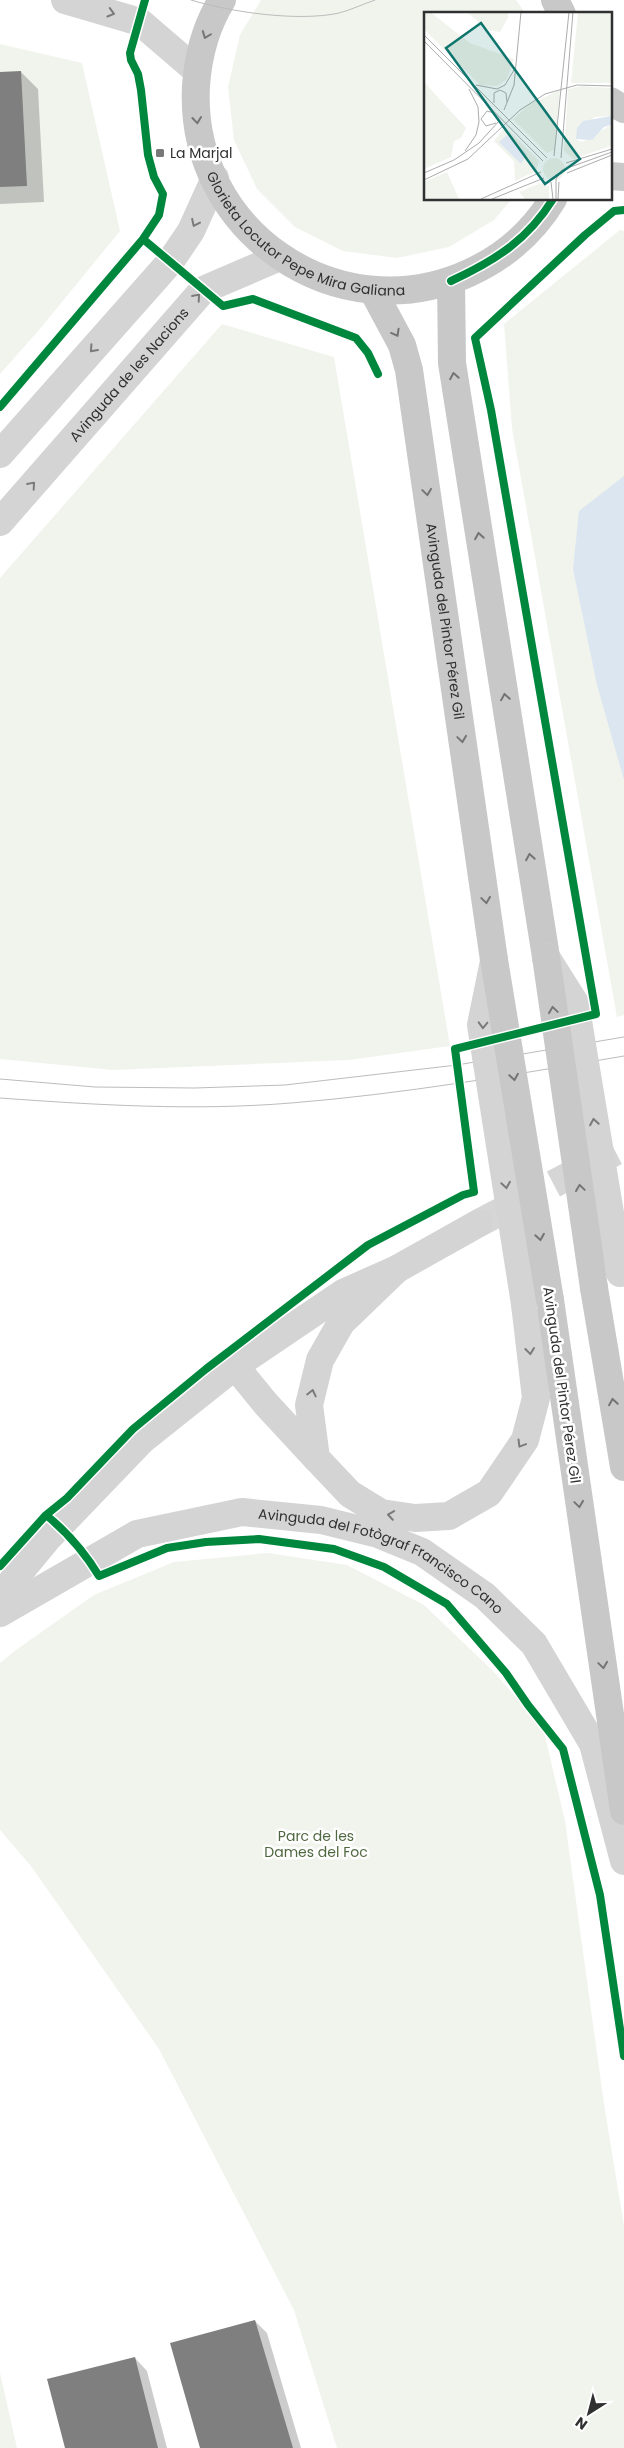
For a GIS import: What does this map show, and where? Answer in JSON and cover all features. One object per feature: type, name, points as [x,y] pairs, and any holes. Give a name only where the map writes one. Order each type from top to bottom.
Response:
[{"type":"main road","name":"Glorieta Locutor Pepe Mira Galiana","points":[[222,0],[204,39],[197,71],[195,99],[197,126],[203,153],[226,202],[259,241],[280,257],[324,279],[372,290],[399,291],[451,281],[486,265],[517,243],[543,214],[552,200]]},
{"type":"main road","points":[[555,0],[561,12]]},
{"type":"main road","points":[[612,101],[624,109]]},
{"type":"main road","points":[[451,281],[452,363],[546,957],[594,1288],[624,1467]]},
{"type":"main road","name":"Avinguda del Pintor Pérez Gil","points":[[372,290],[402,345],[409,370],[494,960],[537,1302],[624,1811]]},
{"type":"street","points":[[64,0],[140,22],[197,71]]},
{"type":"street","points":[[0,454],[170,262],[191,231],[215,178]]},
{"type":"street","name":"Avinguda de les Nacions","points":[[0,522],[203,290],[280,257]]},
{"type":"street","points":[[546,957],[575,1003],[622,1278]]},
{"type":"street","points":[[0,1596],[47,1539],[142,1440],[235,1366],[343,1293],[397,1269],[479,1223]]},
{"type":"street","points":[[316,1458],[309,1405],[320,1360],[341,1323],[397,1269]]},
{"type":"street","name":"Avinguda del Pintor Pérez Gil","points":[[316,1458],[350,1494],[381,1513],[415,1518],[449,1516],[489,1493],[525,1440],[536,1398],[537,1302]]},
{"type":"street","points":[[235,1366],[266,1404],[316,1458]]},
{"type":"street","name":"Avinguda del Fotògraf Francisco Cano","points":[[0,1613],[137,1534],[242,1512],[321,1520],[378,1534],[422,1552],[485,1596],[534,1644],[593,1744],[624,1861]]},
{"type":"green space","points":[[261,0],[516,0],[525,12],[424,12],[424,200],[511,200],[494,220],[449,247],[397,258],[343,251],[295,227],[257,189],[234,140],[228,87],[240,35]]},
{"type":"green space","points":[[0,44],[82,63],[120,231],[39,330],[0,374]]},
{"type":"green space","points":[[620,230],[624,231],[624,1015],[617,1017],[512,428],[504,324]]},
{"type":"green space","points":[[222,324],[334,357],[450,1046],[349,1060],[113,1070],[0,1059],[0,578]]},
{"type":"green space","name":"Parc de les Dames del Foc","points":[[268,1553],[347,1565],[424,1605],[493,1671],[543,1728],[565,1821],[604,2104],[624,2226],[624,2448],[337,2448],[294,2310],[159,2049],[31,1866],[0,1830],[0,1663],[94,1595],[174,1562]]},
{"type":"green space","points":[[0,2373],[17,2448],[0,2448]]},
{"type":"shaded area","points":[[624,476],[624,780],[597,685],[573,569],[579,511]]},
{"type":"building","points":[[21,71],[27,186],[0,187],[0,72]]},
{"type":"building","points":[[255,2320],[293,2448],[200,2448],[170,2343]]},
{"type":"building","points":[[135,2357],[158,2448],[65,2448],[47,2379]]},
{"type":"tunnel","points":[[479,1223],[624,1147]]},
{"type":"tram line","points":[[191,0],[244,12],[284,16],[322,16],[339,13],[375,0]]},
{"type":"tram line","points":[[0,1079],[95,1087],[195,1088],[285,1085],[457,1065],[624,1037]]},
{"type":"tram line","points":[[0,1098],[109,1105],[182,1107],[291,1103],[416,1089],[624,1056]]},
{"type":"cycle path","points":[[0,407],[143,239],[159,215],[163,194],[154,177],[148,155],[141,90],[138,74],[131,60],[130,53],[145,0]]},
{"type":"cycle path","points":[[451,281],[481,266],[521,238],[543,214],[552,200]]},
{"type":"cycle path","points":[[0,1566],[46,1515],[67,1498],[133,1429],[206,1369],[368,1245],[463,1195],[474,1192],[455,1049],[596,1014],[491,410],[475,338],[585,235],[614,211],[624,210]]},
{"type":"cycle path","points":[[143,239],[223,306],[253,299],[356,338],[368,353],[378,374]]},
{"type":"cycle path","points":[[46,1515],[75,1543],[99,1576],[167,1548],[206,1542],[259,1539],[334,1549],[384,1567],[447,1604],[506,1673],[528,1705],[563,1749],[600,1895],[624,2056]]},
{"type":"place","name":"La Marjal","points":[[160,153]]}]
